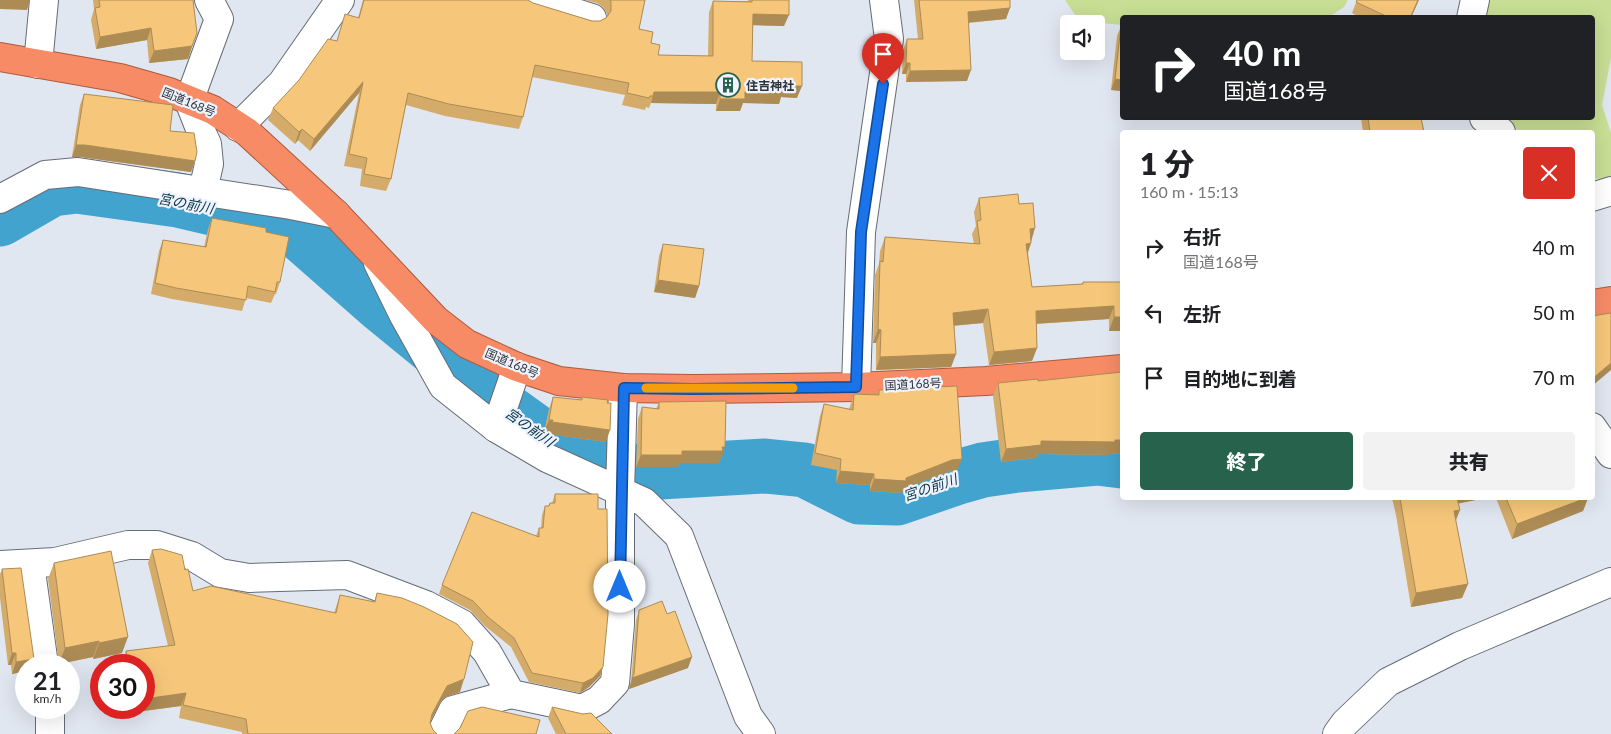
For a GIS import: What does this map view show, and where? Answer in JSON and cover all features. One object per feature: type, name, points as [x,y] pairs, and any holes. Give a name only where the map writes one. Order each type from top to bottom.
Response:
[{"type":"highway","name":"国道168号","points":[[0,58],[120,78],[170,92],[213,110],[238,126],[260,144],[336,214],[436,320],[467,344],[517,367],[559,381],[624,388],[856,387],[986,381],[1120,370]]},
{"type":"highway","points":[[1595,304],[1611,301]]},
{"type":"street","points":[[38,64],[44,0]]},
{"type":"street","points":[[203,191],[209,164],[208,144],[200,129],[190,100],[219,18],[209,0]]},
{"type":"street","points":[[238,126],[282,84],[340,0]]},
{"type":"street","points":[[534,0],[592,18]]},
{"type":"street","points":[[856,387],[861,232],[889,39],[884,0]]},
{"type":"street","points":[[1472,15],[1475,0]]},
{"type":"street","points":[[1486,120],[1498,130]]},
{"type":"street","points":[[0,200],[45,175],[78,172],[336,214]]},
{"type":"street","points":[[1595,196],[1611,191]]},
{"type":"street","points":[[372,251],[404,316],[443,386],[496,428],[548,458],[644,502],[679,536],[748,716],[761,734]]},
{"type":"street","points":[[496,428],[517,367]]},
{"type":"street","points":[[441,734],[453,710],[511,694],[582,709],[599,700],[615,683],[620,624],[620,492],[624,388]]},
{"type":"street","points":[[1595,431],[1611,454]]},
{"type":"street","points":[[0,565],[55,562],[128,545],[157,546],[192,556],[220,573],[248,578],[347,575],[426,605],[462,624],[487,652],[511,694]]},
{"type":"street","points":[[30,564],[42,654]]},
{"type":"street","points":[[1337,734],[1388,682],[1460,646],[1611,582]]},
{"type":"street","points":[[50,719],[50,734]]},
{"type":"green space","points":[[1065,0],[1348,0],[1344,7],[1332,15],[1120,15],[1120,25],[1105,23],[1105,15],[1075,15]]},
{"type":"green space","points":[[1489,0],[1611,0],[1611,58],[1602,105],[1611,133],[1611,178],[1595,179],[1595,130],[1518,130],[1507,120],[1595,120],[1595,15],[1485,15]]},
{"type":"building","points":[[99,0],[193,0],[197,33],[192,46],[154,51],[151,28],[100,37],[95,8],[100,7]]},
{"type":"building","points":[[364,0],[528,0],[592,21],[600,21],[606,18],[611,11],[610,0],[645,0],[639,29],[653,32],[651,43],[660,45],[658,55],[713,56],[713,1],[752,2],[752,0],[789,0],[789,15],[753,14],[752,61],[802,62],[802,86],[783,86],[783,92],[745,92],[745,99],[720,99],[720,92],[654,92],[653,96],[649,98],[627,93],[629,83],[535,65],[523,117],[449,104],[408,93],[391,179],[364,174],[367,158],[349,154],[363,82],[314,139],[302,129],[299,132],[273,108],[299,80],[328,39],[337,41],[345,14],[359,18]]},
{"type":"building","points":[[919,0],[1010,0],[1010,8],[968,12],[971,70],[910,71],[910,63],[906,63],[907,39],[923,39]]},
{"type":"building","points":[[1357,0],[1418,0],[1411,15],[1384,15],[1356,2]]},
{"type":"building","points":[[1120,35],[1120,80],[1115,79]]},
{"type":"building","points":[[84,94],[173,105],[170,131],[194,133],[197,152],[195,161],[76,145]]},
{"type":"building","points":[[1368,120],[1421,120],[1424,130],[1370,130]]},
{"type":"building","points":[[1018,194],[1019,204],[1033,203],[1035,228],[1030,229],[1031,243],[1026,244],[1032,287],[1083,284],[1083,282],[1120,282],[1120,317],[1114,317],[1114,306],[1036,311],[1037,348],[994,352],[988,309],[953,313],[956,354],[880,357],[881,330],[878,329],[880,261],[883,262],[885,237],[980,244],[977,221],[981,220],[979,198]]},
{"type":"building","points":[[212,218],[266,228],[266,232],[289,237],[280,282],[277,282],[275,292],[248,286],[246,300],[155,283],[163,240],[206,247]]},
{"type":"building","points":[[663,244],[704,249],[699,286],[658,280]]},
{"type":"building","points":[[1611,313],[1611,363],[1595,376],[1595,316]]},
{"type":"building","points":[[1120,372],[1120,440],[1115,440],[1115,442],[1041,441],[1041,445],[1006,449],[998,383],[1038,379],[1038,381]]},
{"type":"building","points":[[957,386],[962,459],[952,460],[906,478],[906,481],[874,479],[874,474],[840,471],[841,459],[815,453],[824,404],[853,410],[854,394],[879,395],[879,390]]},
{"type":"building","points":[[553,397],[582,400],[582,397],[608,400],[607,403],[611,403],[610,430],[552,422],[553,420],[549,420]]},
{"type":"building","points":[[726,401],[725,447],[722,447],[723,451],[682,451],[682,455],[641,455],[642,407],[659,409],[659,402]]},
{"type":"building","points":[[555,494],[598,494],[598,509],[607,509],[608,614],[603,667],[593,678],[583,683],[532,673],[514,638],[488,617],[473,601],[442,585],[472,512],[539,537],[539,528],[543,528],[545,506],[555,503]]},
{"type":"building","points":[[1400,500],[1458,500],[1460,510],[1454,511],[1468,584],[1416,593]]},
{"type":"building","points":[[1507,500],[1581,500],[1517,524]]},
{"type":"building","points":[[161,549],[182,555],[185,570],[188,569],[193,591],[211,586],[336,613],[340,595],[375,602],[377,593],[402,598],[457,624],[473,642],[464,679],[447,686],[432,714],[430,723],[437,734],[248,734],[246,719],[183,705],[186,693],[155,697],[155,654],[126,654],[126,651],[175,645],[152,550]]},
{"type":"building","points":[[111,551],[128,637],[65,648],[54,563]]},
{"type":"building","points":[[21,568],[33,654],[12,653],[2,569]]},
{"type":"building","points":[[662,601],[667,614],[675,611],[692,657],[632,678],[634,674],[639,610]]},
{"type":"building","points":[[482,707],[540,720],[536,734],[454,734],[460,728],[468,711]]},
{"type":"building","points":[[552,707],[583,714],[591,713],[612,734],[566,734]]},
{"type":"waterway","name":"宮の前川","points":[[0,219],[52,189],[77,186],[178,200],[293,227],[383,306],[460,369],[484,395],[558,448],[611,467],[643,473],[765,466],[805,470],[859,497],[897,498],[983,470],[1097,458],[1120,461]]},
{"type":"slow traffic","points":[[646,388],[793,388]]},
{"type":"place","name":"住吉神社","points":[[728,85]]},
{"type":"route","points":[[620,587],[620,492],[624,388],[856,387],[861,232],[883,84]]}]
